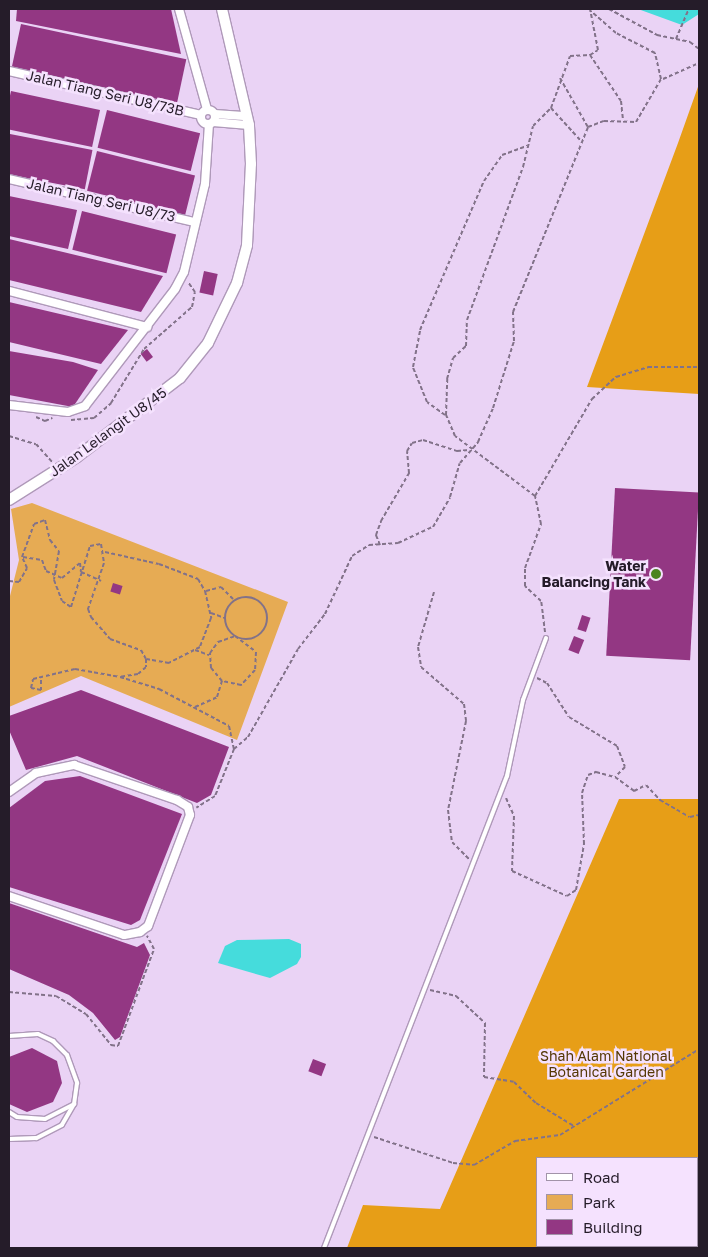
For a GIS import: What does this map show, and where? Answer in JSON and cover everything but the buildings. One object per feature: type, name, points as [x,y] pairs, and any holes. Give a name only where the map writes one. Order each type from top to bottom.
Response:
[{"type":"street","points":[[179,9],[207,109],[212,120],[248,120]]},
{"type":"street","name":"Jalan Lelangit U8/45","points":[[9,500],[57,470],[160,396],[208,342],[237,283],[247,245],[252,185],[248,120],[222,9]]},
{"type":"street","name":"Jalan Tiang Seri U8/73B","points":[[9,71],[200,115],[212,120]]},
{"type":"street","name":"Jalan Tiang Seri U8/73B","points":[[200,115],[207,109]]},
{"type":"street","name":"Jalan Tiang Seri U8/73","points":[[9,405],[61,412],[80,409],[94,398],[147,327],[182,277],[206,179],[212,120]]},
{"type":"street","name":"Jalan Tiang Seri U8/73","points":[[9,179],[194,222]]},
{"type":"street","points":[[9,291],[147,327]]},
{"type":"street","points":[[9,792],[36,773],[74,765],[188,807],[190,819],[148,926],[140,932],[124,935],[9,896]]},
{"type":"lane","points":[[324,1248],[499,795],[533,675],[546,638]]},
{"type":"lane","points":[[9,1036],[38,1034],[61,1047],[75,1074],[74,1104],[62,1124],[45,1136],[9,1139]]},
{"type":"lane","points":[[9,1112],[24,1118],[45,1119],[74,1104]]},
{"type":"path","points":[[609,9],[657,35],[699,49]]},
{"type":"path","points":[[676,40],[689,9]]},
{"type":"path","points":[[590,55],[599,42],[591,27],[591,10]]},
{"type":"path","points":[[591,10],[616,33],[655,53],[662,79]]},
{"type":"path","points":[[446,415],[453,358],[466,346],[467,320],[533,126],[551,108],[560,78],[570,56],[590,55]]},
{"type":"path","points":[[590,55],[621,101],[623,120]]},
{"type":"path","points":[[588,127],[623,120],[636,122],[662,79],[699,63]]},
{"type":"path","points":[[560,78],[588,127]]},
{"type":"path","points":[[551,108],[581,141]]},
{"type":"path","points":[[188,807],[208,804],[215,796],[234,749],[248,737],[298,648],[324,614],[352,556],[368,545],[398,543],[433,527],[469,450],[478,442],[493,408],[514,342],[513,312],[525,291],[581,141],[588,127]]},
{"type":"path","points":[[469,450],[446,415],[427,402],[413,366],[420,330],[484,181],[502,156],[527,146]]},
{"type":"path","points":[[535,496],[592,399],[616,377],[648,367],[699,367]]},
{"type":"path","points":[[9,436],[36,444],[57,470]]},
{"type":"path","points":[[380,545],[376,535],[409,473],[407,450],[412,443],[423,440],[469,450],[498,465],[535,496],[541,524],[525,568],[525,586],[541,602],[546,638]]},
{"type":"path","points":[[22,557],[34,524],[45,520],[50,540],[59,551],[54,575],[62,601],[71,607],[92,543],[101,544],[104,552],[101,581],[88,610],[91,617],[110,639],[141,650],[146,659],[146,667],[138,674],[120,677]]},
{"type":"path","points":[[104,552],[119,552],[139,562],[168,567],[198,578],[205,591],[210,612],[208,633],[195,650],[169,663],[146,659]]},
{"type":"path","points":[[22,557],[42,560],[46,571],[62,578],[80,563],[81,572]]},
{"type":"path","points":[[9,581],[19,582],[25,572],[28,563],[22,557]]},
{"type":"path","points":[[81,572],[101,581]]},
{"type":"path","points":[[205,591],[221,588],[233,599],[259,603],[268,618],[259,636],[249,640],[235,636],[218,642],[209,655],[211,668],[222,681],[241,685],[255,670],[256,652],[235,636],[225,618],[210,612]]},
{"type":"path","points":[[434,592],[418,647],[420,666],[436,684],[464,704],[466,721],[448,810],[452,842],[474,862]]},
{"type":"path","points":[[225,618],[233,599]]},
{"type":"path","points":[[195,650],[209,655]]},
{"type":"path","points":[[41,680],[41,690],[31,688],[33,679],[41,680],[83,668],[159,689],[193,707],[208,719],[226,722],[234,749]]},
{"type":"path","points":[[533,675],[547,683],[569,717],[618,746],[625,766],[615,777]]},
{"type":"path","points":[[193,707],[214,701],[222,681]]},
{"type":"path","points":[[499,795],[512,804],[514,816],[512,871],[567,896],[576,890],[584,844],[584,784],[596,772],[615,777],[634,791],[646,785],[660,800],[690,817],[699,815]]},
{"type":"path","points":[[9,992],[56,996],[86,1014],[111,1045],[118,1046],[154,949],[140,932]]},
{"type":"path","points":[[424,989],[456,996],[486,1024],[484,1077],[514,1082],[536,1103],[574,1126]]},
{"type":"path","points":[[368,1134],[452,1163],[474,1165],[515,1141],[538,1141],[574,1126],[699,1049]]},
{"type":"green space","points":[[699,84],[699,394],[587,387],[678,143]]},
{"type":"green space","points":[[32,503],[288,602],[237,740],[81,676],[9,707],[9,600],[19,560],[11,509]]},
{"type":"green space","name":"Shah Alam National Botanical Garden","points":[[619,799],[699,799],[699,1248],[347,1248],[363,1205],[440,1209]]},
{"type":"shaded area","points":[[638,9],[699,9],[699,14],[682,25]]},
{"type":"shaded area","points":[[289,939],[301,944],[301,957],[297,964],[270,978],[218,963],[225,946],[237,940]]},
{"type":"place","name":"Water Balancing Tank","points":[[656,574]]}]
